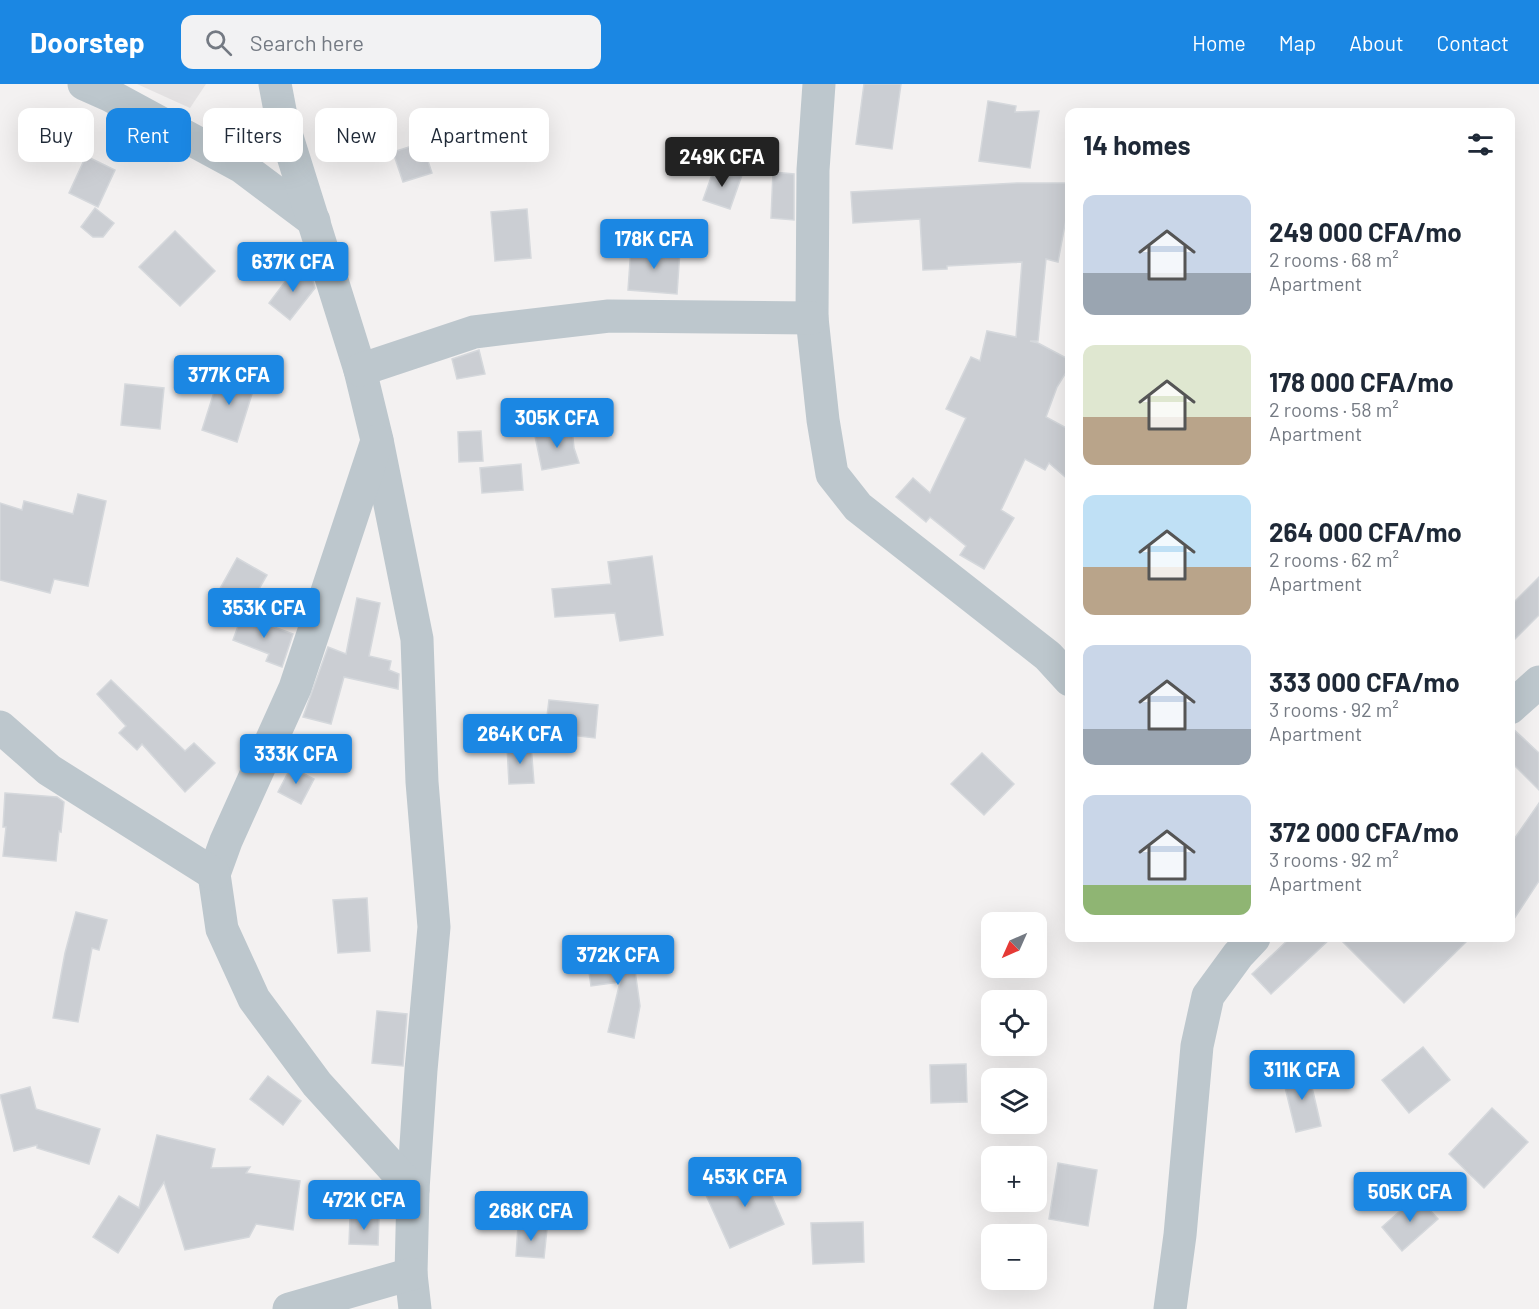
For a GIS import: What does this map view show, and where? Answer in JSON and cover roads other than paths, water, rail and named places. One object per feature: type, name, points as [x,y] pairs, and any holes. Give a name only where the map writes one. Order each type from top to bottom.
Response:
[{"type":"street","points":[[84,84],[111,96],[242,167],[314,221]]},
{"type":"street","points":[[275,84],[282,121],[360,370],[377,440],[417,639],[422,782],[434,927],[413,1190],[411,1274],[415,1309]]},
{"type":"street","points":[[819,84],[813,170],[812,318],[831,474],[858,507],[1048,657],[1065,675]]},
{"type":"street","points":[[360,370],[474,332],[609,316],[812,318]]},
{"type":"street","points":[[377,440],[295,688],[226,841],[214,874],[222,929],[254,999],[317,1084],[413,1190]]},
{"type":"street","points":[[1515,704],[1539,682]]},
{"type":"street","points":[[0,727],[49,770],[214,874]]},
{"type":"street","points":[[1170,1309],[1180,1235],[1197,1046],[1208,996],[1250,942]]},
{"type":"street","points":[[289,1309],[411,1274]]}]
